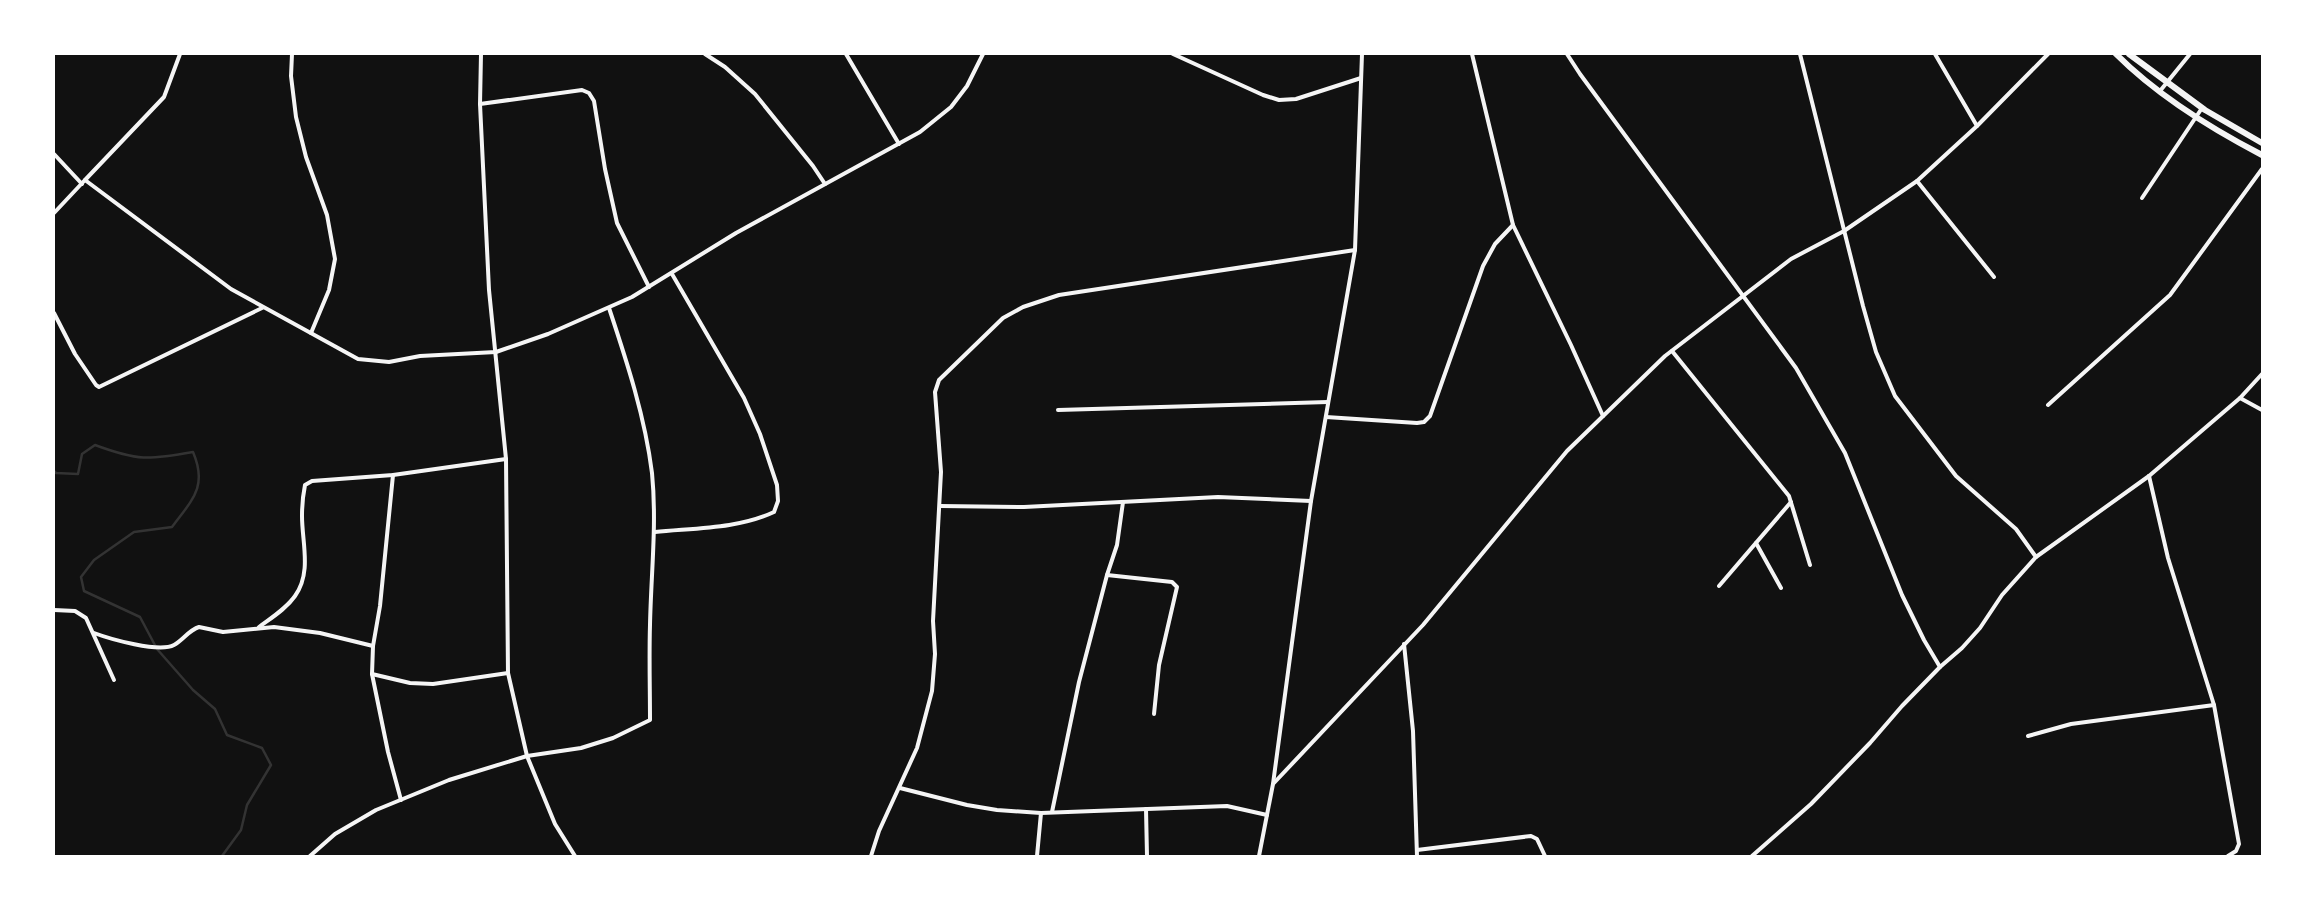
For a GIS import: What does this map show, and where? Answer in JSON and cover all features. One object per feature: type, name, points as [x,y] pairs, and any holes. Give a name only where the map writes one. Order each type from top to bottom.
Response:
[{"type":"highway","points":[[2116,54],[2160,91],[2196,117],[2262,155]]},
{"type":"highway","points":[[2129,54],[2202,108],[2238,131],[2262,143]]},
{"type":"street","points":[[54,213],[164,97],[180,54]]},
{"type":"street","points":[[292,54],[291,76],[296,117],[306,158],[327,215],[336,259],[329,290],[311,333]]},
{"type":"street","points":[[481,54],[480,104],[489,290],[506,459],[508,673],[527,756],[555,824],[575,856]]},
{"type":"street","points":[[705,54],[724,67],[755,94],[813,166],[825,184]]},
{"type":"street","points":[[846,54],[898,144]]},
{"type":"street","points":[[85,180],[231,289],[262,308],[358,359],[389,362],[420,356],[496,352],[548,334],[609,308],[672,274],[736,233],[920,132],[951,107],[967,86],[983,54]]},
{"type":"street","points":[[1173,54],[1263,96],[1279,100],[1296,99],[1361,78]]},
{"type":"street","points":[[1258,856],[1273,784],[1312,502],[1354,250],[1362,54]]},
{"type":"street","points":[[1472,54],[1513,225],[1603,416]]},
{"type":"street","points":[[1567,54],[1796,368],[1845,453],[1902,595],[1924,640],[1940,667]]},
{"type":"street","points":[[1800,54],[1876,352],[1895,396],[1956,476],[2016,529],[2036,558]]},
{"type":"street","points":[[1935,54],[1977,126]]},
{"type":"street","points":[[1273,784],[1423,625],[1566,451],[1672,350],[1791,259],[1844,231],[1917,181],[1977,126],[2048,54]]},
{"type":"street","points":[[2160,91],[2190,54]]},
{"type":"street","points":[[480,104],[582,90],[589,93],[594,101],[605,169],[617,224],[649,287]]},
{"type":"street","points":[[2142,198],[2202,108]]},
{"type":"street","points":[[54,154],[82,184]]},
{"type":"street","points":[[2048,405],[2170,295],[2262,169]]},
{"type":"street","points":[[1917,181],[1994,277]]},
{"type":"street","points":[[1326,417],[1417,423],[1424,422],[1430,416],[1483,266],[1495,244],[1513,225]]},
{"type":"street","points":[[871,856],[880,831],[917,748],[932,691],[935,654],[933,621],[941,472],[935,414],[936,385],[1003,318],[1023,307],[1059,295],[1354,250]]},
{"type":"street","points":[[655,532],[741,523],[761,518],[774,512],[778,501],[774,474],[748,407],[672,274]]},
{"type":"street","points":[[54,313],[75,354],[99,387],[262,308]]},
{"type":"street","points":[[310,856],[336,834],[376,810],[449,780],[527,756],[581,748],[613,738],[650,720],[650,625],[655,532],[652,474],[646,434],[609,308]]},
{"type":"street","points":[[54,327],[59,324]]},
{"type":"street","points":[[1672,350],[1789,496],[1810,565]]},
{"type":"street","points":[[1752,856],[1817,797],[1870,743],[1902,706],[1940,667],[1962,648],[1980,628],[2002,595],[2036,558],[2149,476],[2240,398],[2262,374]]},
{"type":"street","points":[[2240,398],[2262,410]]},
{"type":"street","points":[[1058,410],[1328,402]]},
{"type":"street","points":[[259,627],[280,612],[295,596],[304,577],[306,556],[302,517],[305,485],[312,481],[393,475],[506,459]]},
{"type":"street","points":[[393,475],[380,606],[373,646],[372,674],[388,752],[401,800]]},
{"type":"street","points":[[2149,476],[2168,558],[2214,705],[2239,844],[2236,851],[2228,856]]},
{"type":"street","points":[[940,506],[1024,507],[1218,497],[1312,502]]},
{"type":"street","points":[[1052,812],[1079,682],[1107,575],[1117,545],[1123,502]]},
{"type":"street","points":[[1719,586],[1790,502]]},
{"type":"street","points":[[1756,543],[1781,588]]},
{"type":"street","points":[[1107,575],[1172,582],[1178,587],[1159,665],[1154,714]]},
{"type":"street","points":[[54,610],[75,611],[86,618],[114,680]]},
{"type":"street","points":[[94,633],[117,642],[163,648],[174,645],[199,627],[223,632],[274,627],[320,633],[373,646]]},
{"type":"street","points":[[1404,644],[1413,731],[1417,856]]},
{"type":"street","points":[[372,674],[410,683],[433,684],[508,673]]},
{"type":"street","points":[[2028,736],[2071,724],[2214,705]]},
{"type":"street","points":[[900,788],[967,805],[996,810],[1041,813],[1228,806],[1267,815]]},
{"type":"street","points":[[1146,809],[1147,856]]},
{"type":"street","points":[[1037,856],[1041,813]]},
{"type":"street","points":[[1417,850],[1531,836],[1537,839],[1545,856]]},
{"type":"street","points":[[566,856],[572,852]]},
{"type":"waterway","points":[[54,471],[56,473],[78,474],[82,454],[95,445],[122,454],[143,458],[165,457],[193,452],[199,475],[196,492],[172,527],[134,532],[94,560],[81,577],[84,591],[140,617],[157,649],[193,690],[215,709],[227,735],[262,748],[271,765],[247,805],[241,830],[222,856]]}]
